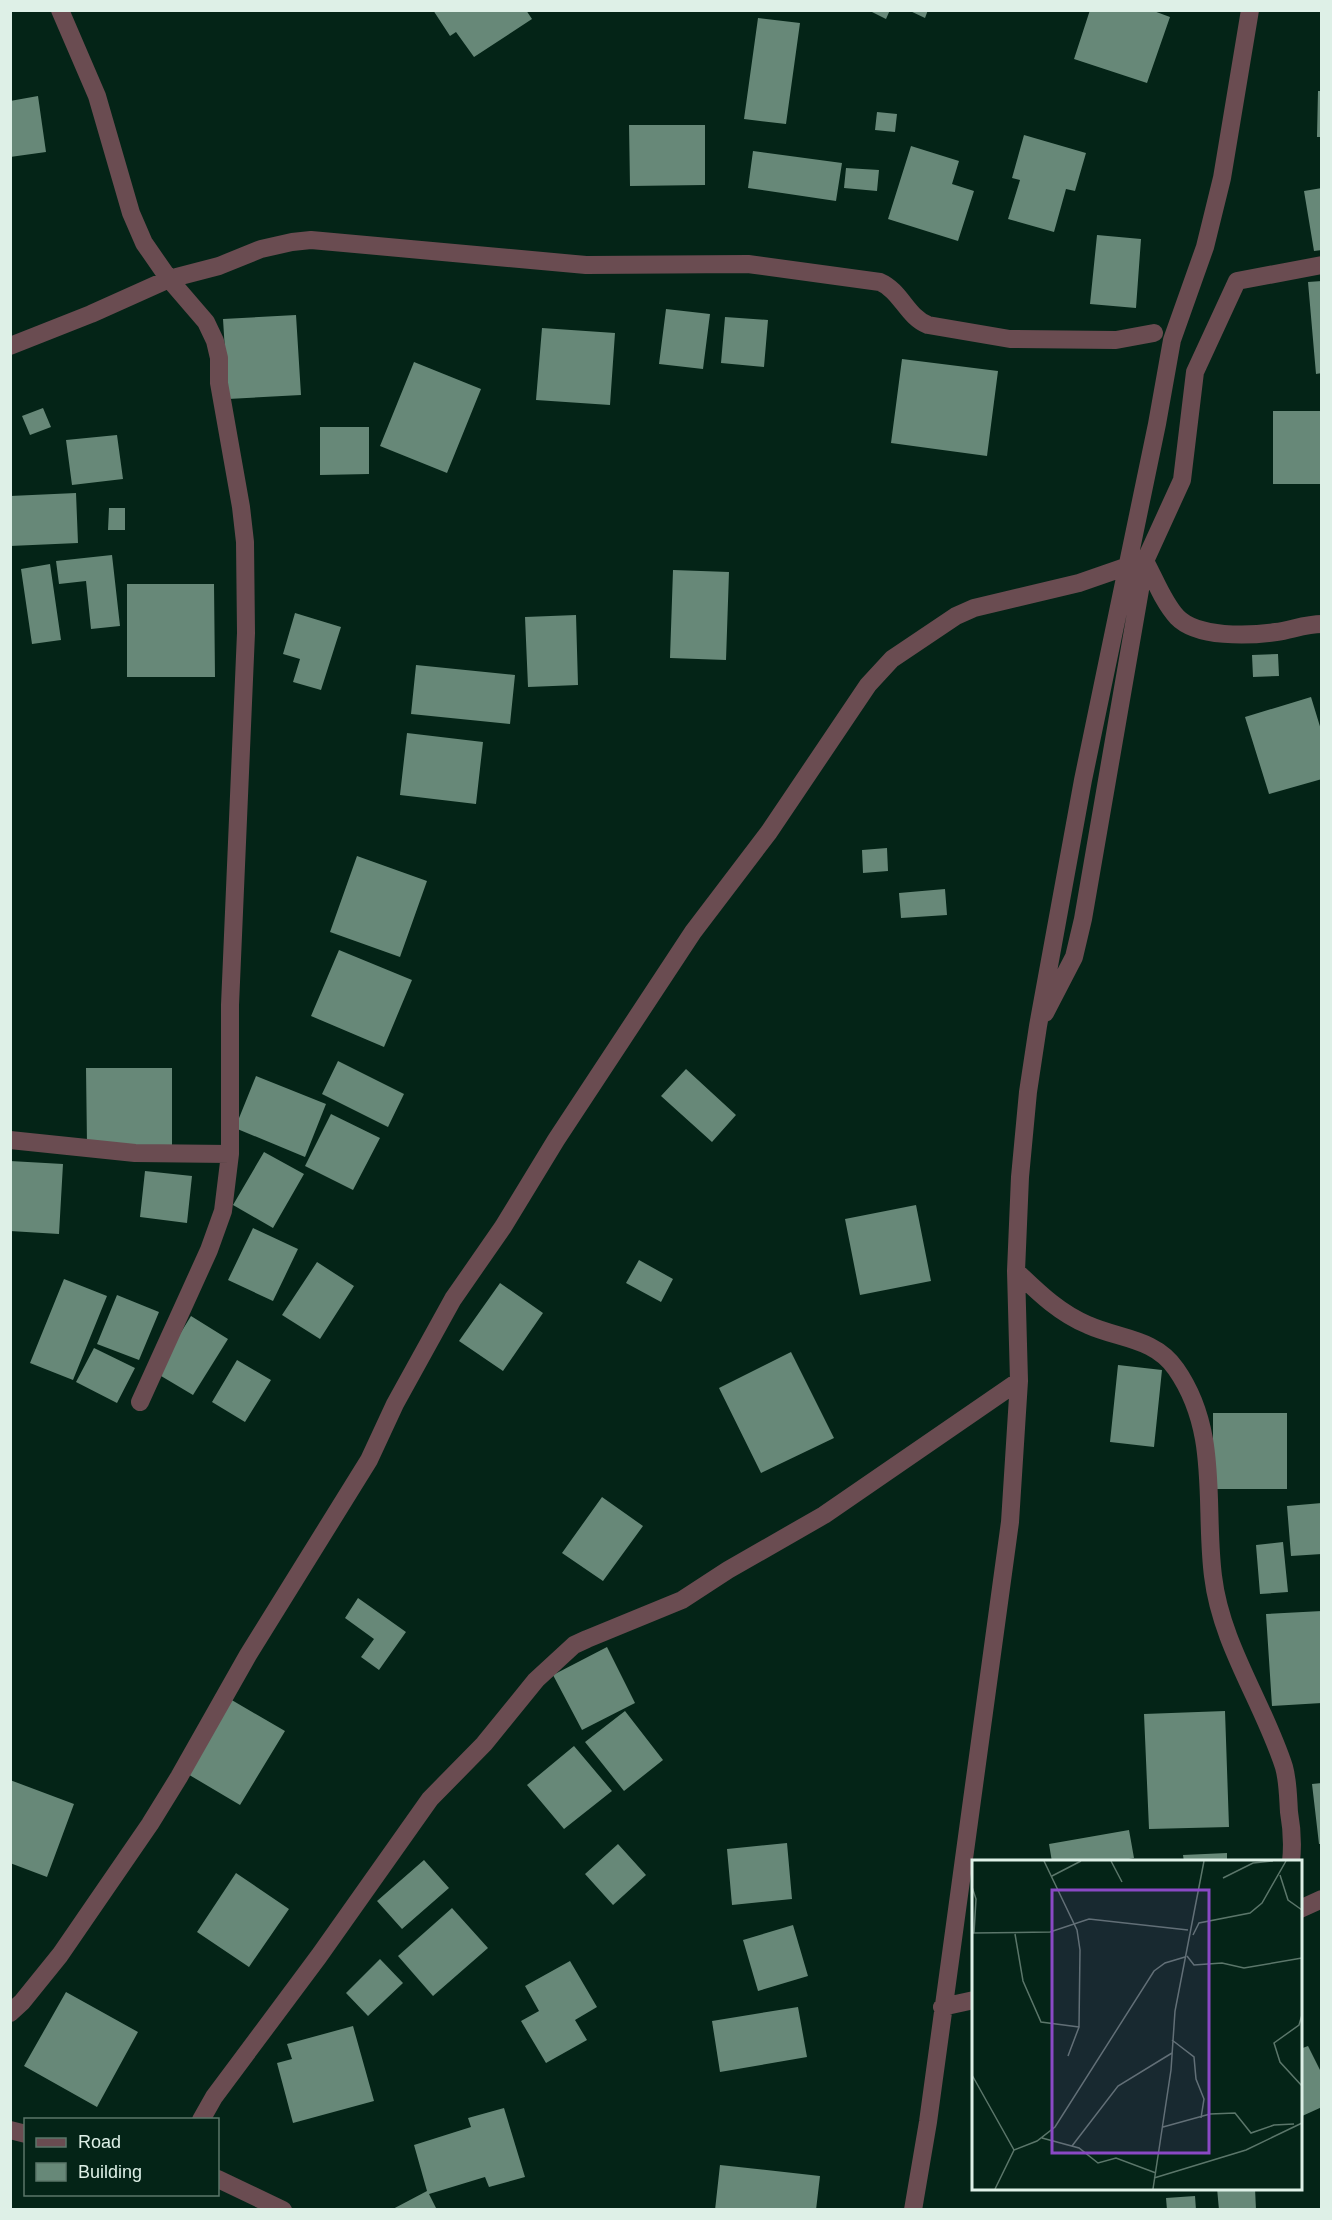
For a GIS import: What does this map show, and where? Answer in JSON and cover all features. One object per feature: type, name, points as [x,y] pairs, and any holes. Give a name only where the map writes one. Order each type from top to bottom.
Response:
[{"type":"street","points":[[60,10],[97,96],[131,213],[144,243],[169,279],[206,322],[215,341],[219,358],[219,384],[245,542],[246,633],[230,1005],[230,1154],[223,1211],[216,1231],[140,1402]]},
{"type":"street","points":[[1038,1026],[1074,957],[1083,919],[1157,424],[1172,340],[1205,247],[1222,178],[1250,10]]},
{"type":"street","points":[[10,346],[81,319],[169,279],[219,266],[261,249],[311,240],[586,265],[747,264],[880,282],[888,286],[920,322],[928,326],[1010,339],[1116,340],[1154,333]]},
{"type":"street","points":[[913,2210],[928,2122],[1010,1522],[1019,1381],[1016,1271],[1020,1177],[1028,1092],[1083,780],[1136,563],[1182,480],[1195,372],[1232,290],[1238,281],[1244,279],[1322,265]]},
{"type":"street","points":[[1136,563],[1179,619],[1186,625],[1206,632],[1253,634],[1322,624]]},
{"type":"street","points":[[10,2013],[22,2002],[60,1955],[150,1824],[248,1655],[369,1460],[395,1404],[453,1299],[504,1227],[556,1140],[693,932],[769,832],[868,686],[892,660],[956,616],[974,608],[1079,583],[1136,563]]},
{"type":"street","points":[[10,1140],[135,1154],[230,1154]]},
{"type":"street","points":[[1016,1271],[1054,1307],[1089,1326],[1130,1337],[1157,1349],[1175,1368],[1198,1411],[1205,1438],[1213,1576],[1218,1601],[1227,1631],[1285,1769],[1293,1844],[1291,1860]]},
{"type":"street","points":[[202,2118],[214,2097],[319,1956],[430,1799],[484,1744],[536,1680],[574,1645],[682,1600],[728,1570],[824,1515],[1019,1381]]},
{"type":"street","points":[[1302,1908],[1322,1899]]},
{"type":"street","points":[[942,2007],[972,2000]]},
{"type":"street","points":[[219,2179],[265,2199],[282,2210]]},
{"type":"building","points":[[433,10],[526,10],[532,19],[474,57],[456,32],[450,36]]},
{"type":"building","points":[[868,10],[890,10],[886,19]]},
{"type":"building","points":[[908,10],[928,10],[925,18]]},
{"type":"building","points":[[1090,10],[1151,10],[1170,17],[1147,83],[1074,59]]},
{"type":"building","points":[[758,18],[800,23],[786,124],[744,119]]},
{"type":"building","points":[[1318,91],[1322,91],[1322,137],[1317,137]]},
{"type":"building","points":[[38,96],[46,152],[10,157],[10,101]]},
{"type":"building","points":[[877,112],[897,114],[895,132],[875,130]]},
{"type":"building","points":[[629,125],[705,125],[705,185],[630,186]]},
{"type":"building","points":[[1024,135],[1086,153],[1075,191],[1066,189],[1054,232],[1008,219],[1020,180],[1012,178]]},
{"type":"building","points":[[911,146],[959,161],[952,184],[974,191],[958,241],[888,219]]},
{"type":"building","points":[[753,151],[842,163],[836,201],[748,188]]},
{"type":"building","points":[[846,168],[879,170],[877,191],[844,188]]},
{"type":"building","points":[[1322,188],[1322,250],[1314,251],[1304,191]]},
{"type":"building","points":[[1097,235],[1141,239],[1136,308],[1090,304]]},
{"type":"building","points":[[1322,281],[1322,373],[1316,374],[1308,282]]},
{"type":"building","points":[[666,309],[710,314],[703,369],[659,364]]},
{"type":"building","points":[[296,315],[301,395],[228,399],[223,319]]},
{"type":"building","points":[[725,317],[768,320],[764,367],[721,363]]},
{"type":"building","points":[[542,328],[615,333],[610,405],[536,400]]},
{"type":"building","points":[[902,359],[998,371],[987,456],[891,443]]},
{"type":"building","points":[[414,362],[481,389],[447,473],[380,446]]},
{"type":"building","points":[[43,408],[51,427],[30,435],[22,416]]},
{"type":"building","points":[[1273,411],[1320,411],[1321,484],[1273,484]]},
{"type":"building","points":[[320,427],[369,427],[369,474],[320,475]]},
{"type":"building","points":[[117,435],[123,479],[72,485],[66,440]]},
{"type":"building","points":[[76,493],[78,543],[10,546],[10,496]]},
{"type":"building","points":[[109,508],[125,508],[125,530],[108,530]]},
{"type":"building","points":[[112,555],[120,626],[91,629],[86,581],[59,584],[56,561]]},
{"type":"building","points":[[50,564],[61,640],[32,644],[21,569]]},
{"type":"building","points":[[673,570],[729,572],[726,660],[670,658]]},
{"type":"building","points":[[127,584],[214,584],[215,677],[127,677]]},
{"type":"building","points":[[295,613],[341,627],[321,690],[293,682],[300,659],[283,654]]},
{"type":"building","points":[[576,615],[578,685],[528,687],[525,617]]},
{"type":"building","points":[[1278,654],[1279,676],[1253,677],[1252,655]]},
{"type":"building","points":[[416,665],[515,675],[510,724],[411,714]]},
{"type":"building","points":[[1311,697],[1322,733],[1322,779],[1269,794],[1245,717]]},
{"type":"building","points":[[407,733],[483,742],[476,804],[400,795]]},
{"type":"building","points":[[887,848],[888,871],[863,873],[862,850]]},
{"type":"building","points":[[357,856],[427,881],[400,957],[330,932]]},
{"type":"building","points":[[945,889],[947,915],[901,918],[899,893]]},
{"type":"building","points":[[339,950],[412,980],[384,1047],[311,1016]]},
{"type":"building","points":[[338,1061],[404,1094],[388,1127],[322,1094]]},
{"type":"building","points":[[86,1068],[172,1068],[172,1145],[87,1145]]},
{"type":"building","points":[[686,1069],[736,1115],[712,1142],[661,1096]]},
{"type":"building","points":[[256,1076],[326,1104],[305,1157],[235,1128]]},
{"type":"building","points":[[331,1114],[380,1138],[353,1190],[305,1166]]},
{"type":"building","points":[[264,1152],[304,1174],[273,1228],[233,1205]]},
{"type":"building","points":[[10,1161],[63,1164],[59,1234],[10,1231]]},
{"type":"building","points":[[145,1171],[192,1176],[187,1223],[140,1217]]},
{"type":"building","points":[[916,1205],[931,1281],[860,1295],[845,1219]]},
{"type":"building","points":[[253,1228],[298,1249],[273,1301],[228,1280]]},
{"type":"building","points":[[639,1260],[673,1279],[661,1302],[626,1283]]},
{"type":"building","points":[[317,1262],[354,1286],[320,1339],[282,1315]]},
{"type":"building","points":[[64,1279],[107,1296],[73,1380],[30,1363]]},
{"type":"building","points":[[500,1283],[543,1313],[503,1371],[459,1341]]},
{"type":"building","points":[[117,1295],[159,1312],[139,1360],[97,1344]]},
{"type":"building","points":[[191,1316],[228,1339],[193,1395],[156,1373]]},
{"type":"building","points":[[94,1348],[135,1368],[117,1403],[76,1382]]},
{"type":"building","points":[[791,1352],[834,1438],[761,1473],[719,1388]]},
{"type":"building","points":[[237,1360],[271,1380],[245,1422],[212,1402]]},
{"type":"building","points":[[1118,1365],[1162,1370],[1154,1447],[1110,1442]]},
{"type":"building","points":[[1213,1413],[1287,1413],[1287,1489],[1213,1489]]},
{"type":"building","points":[[602,1497],[643,1526],[603,1581],[562,1553]]},
{"type":"building","points":[[1322,1503],[1322,1554],[1291,1556],[1287,1506]]},
{"type":"building","points":[[1283,1542],[1288,1592],[1260,1594],[1256,1545]]},
{"type":"building","points":[[358,1598],[406,1632],[379,1670],[361,1657],[374,1639],[345,1618]]},
{"type":"building","points":[[1322,1611],[1322,1703],[1272,1706],[1266,1614]]},
{"type":"building","points":[[607,1647],[635,1703],[582,1730],[553,1675]]},
{"type":"building","points":[[230,1699],[285,1731],[240,1805],[186,1773]]},
{"type":"building","points":[[625,1711],[663,1760],[624,1791],[585,1742]]},
{"type":"building","points":[[1225,1711],[1229,1827],[1149,1829],[1144,1714]]},
{"type":"building","points":[[574,1746],[612,1791],[564,1829],[527,1785]]},
{"type":"building","points":[[10,1780],[74,1804],[47,1877],[10,1863]]},
{"type":"building","points":[[1322,1783],[1322,1844],[1319,1844],[1312,1784]]},
{"type":"building","points":[[1129,1830],[1134,1858],[1052,1860],[1049,1844]]},
{"type":"building","points":[[787,1843],[792,1899],[732,1905],[727,1849]]},
{"type":"building","points":[[618,1844],[646,1875],[613,1905],[585,1874]]},
{"type":"building","points":[[1227,1853],[1227,1860],[1184,1860],[1183,1855]]},
{"type":"building","points":[[424,1860],[449,1888],[402,1929],[377,1901]]},
{"type":"building","points":[[236,1873],[289,1909],[249,1967],[197,1932]]},
{"type":"building","points":[[452,1908],[488,1948],[433,1996],[398,1956]]},
{"type":"building","points":[[793,1925],[808,1976],[758,1991],[743,1940]]},
{"type":"building","points":[[380,1959],[403,1983],[368,2016],[346,1993]]},
{"type":"building","points":[[570,1961],[597,2007],[575,2020],[587,2040],[546,2063],[521,2021],[539,2011],[525,1986]]},
{"type":"building","points":[[66,1992],[138,2032],[97,2107],[24,2066]]},
{"type":"building","points":[[798,2007],[807,2057],[720,2072],[712,2021]]},
{"type":"building","points":[[353,2026],[374,2101],[293,2123],[277,2063],[292,2059],[287,2044]]},
{"type":"building","points":[[1308,2046],[1322,2074],[1322,2107],[1302,2116],[1302,2048]]},
{"type":"building","points":[[504,2108],[525,2177],[489,2187],[485,2177],[429,2194],[437,2210],[391,2210],[427,2191],[414,2145],[471,2127],[468,2118]]},
{"type":"building","points":[[720,2165],[820,2176],[816,2210],[715,2210]]},
{"type":"building","points":[[1217,2190],[1255,2190],[1256,2210],[1219,2210]]},
{"type":"building","points":[[1195,2196],[1196,2210],[1167,2210],[1166,2198]]}]
